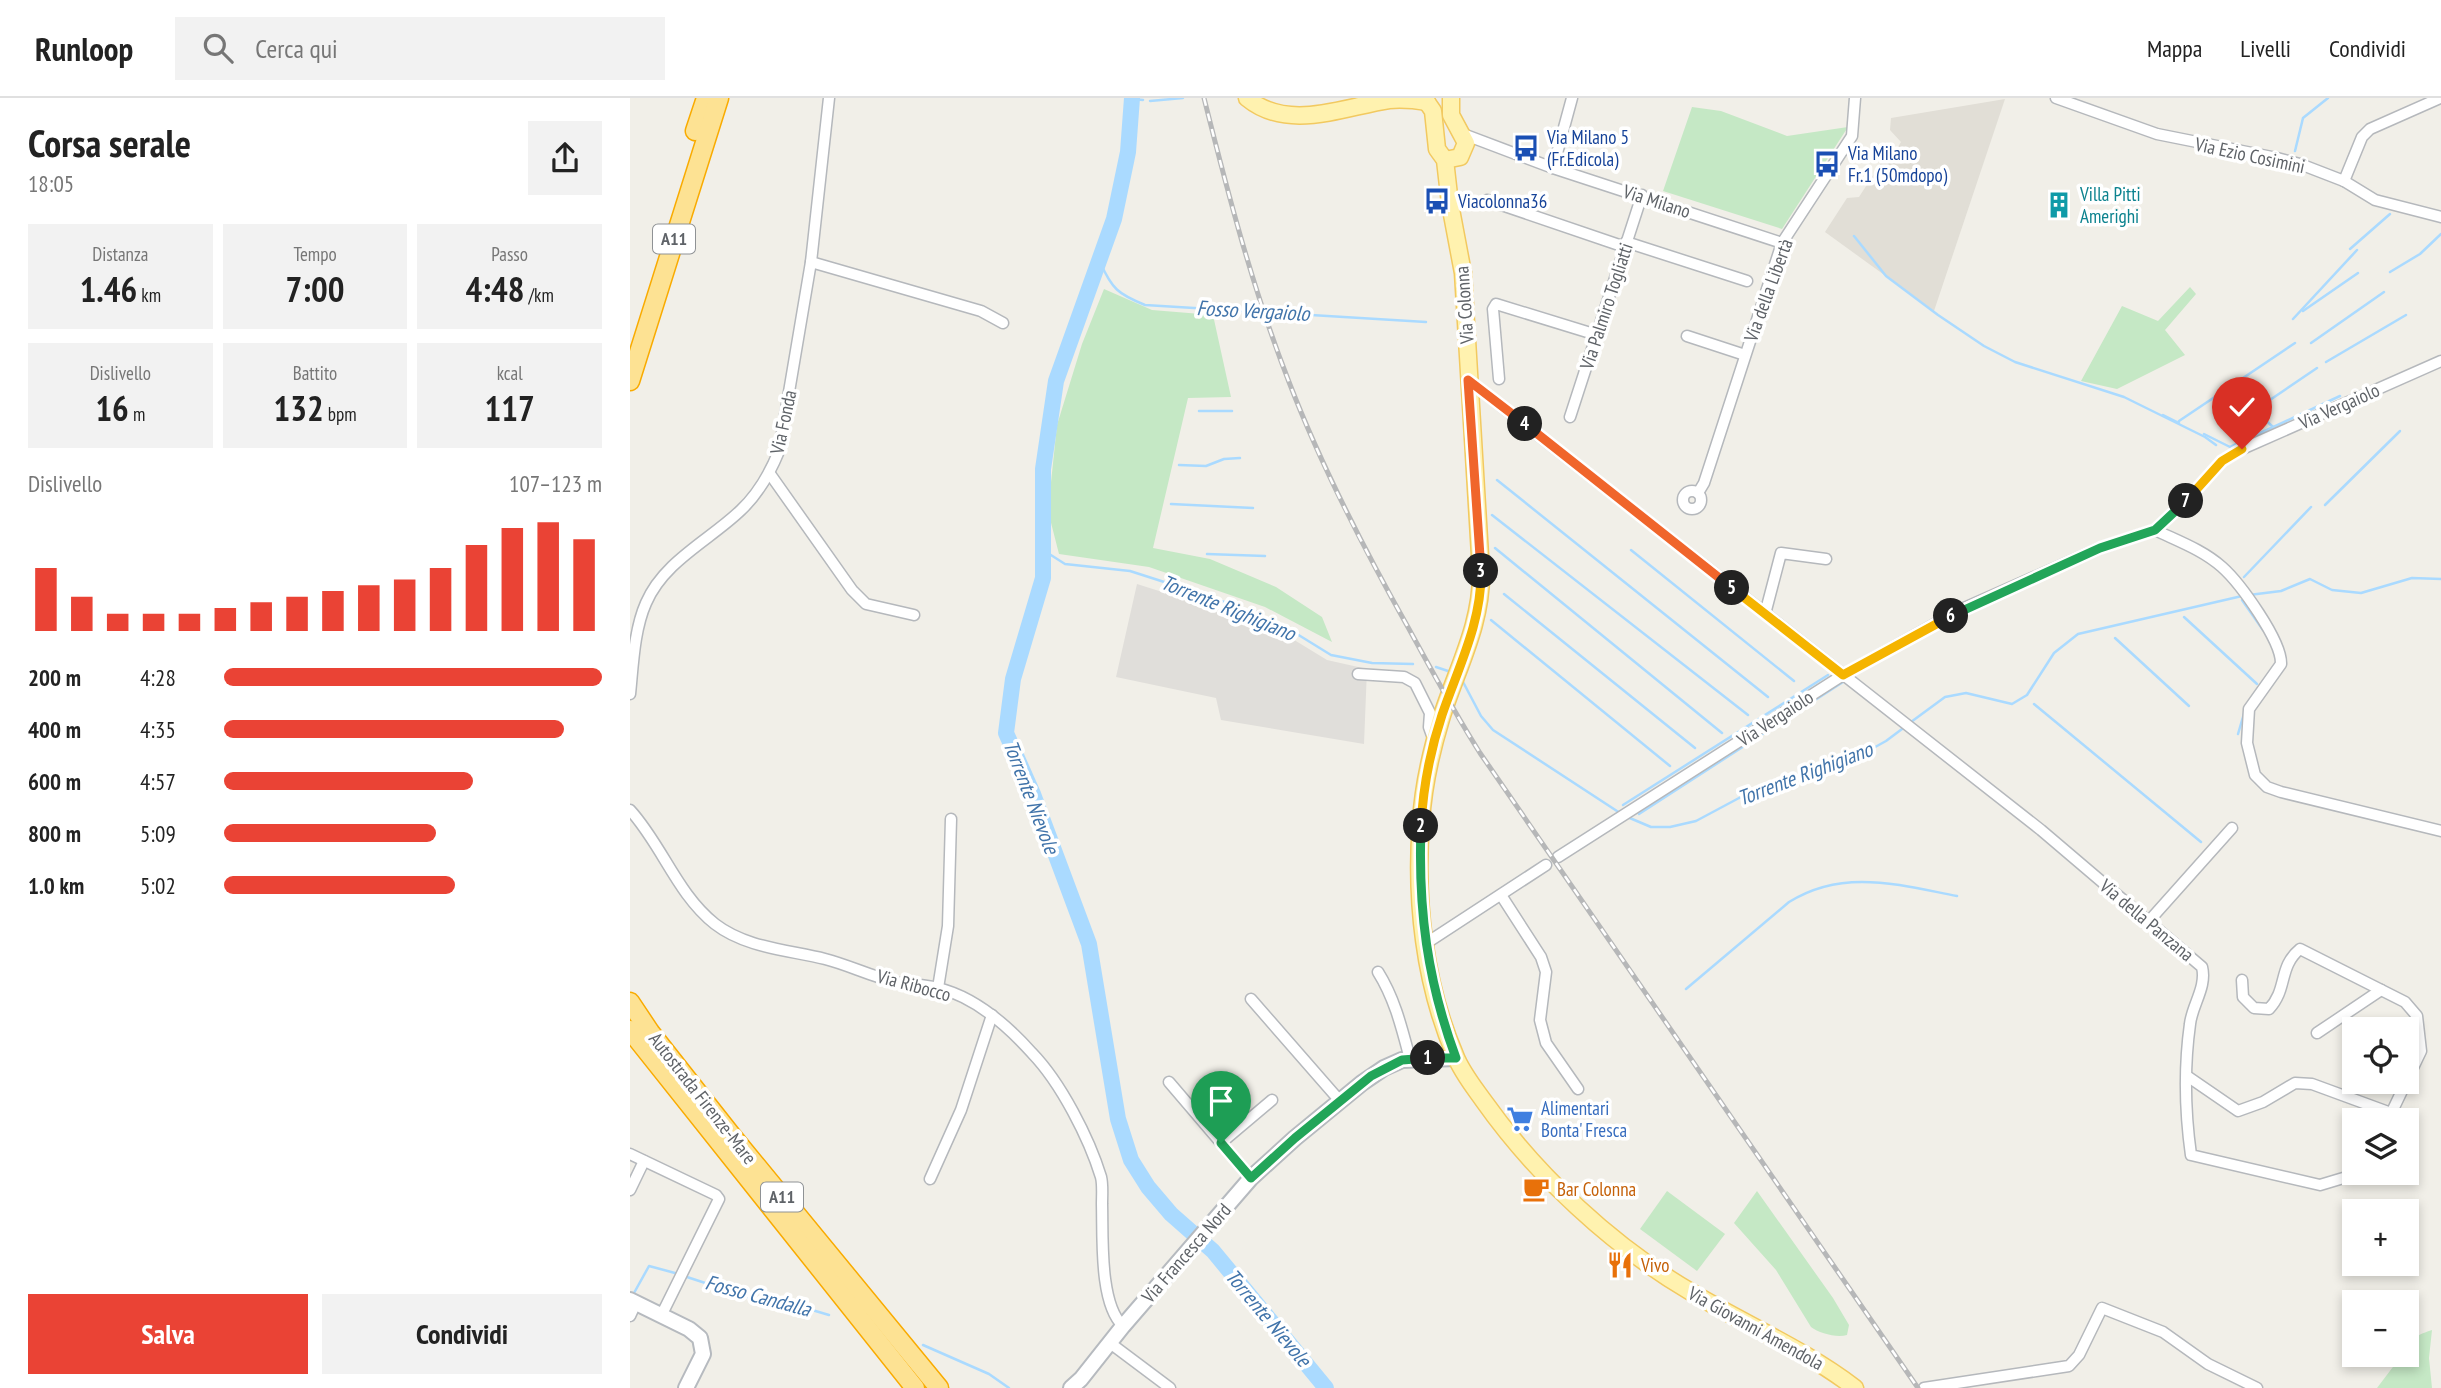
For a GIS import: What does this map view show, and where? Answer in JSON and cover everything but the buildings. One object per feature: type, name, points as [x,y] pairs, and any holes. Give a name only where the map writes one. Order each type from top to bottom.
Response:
[{"type":"highway","name":"A11","points":[[630,340],[706,98]]},
{"type":"highway","name":"A11","points":[[630,381],[719,98]]},
{"type":"highway","name":"Autostrada Firenze-Mare","points":[[630,1002],[650,1032],[732,1136],[939,1388]]},
{"type":"highway","name":"Autostrada Firenze-Mare","points":[[630,1030],[915,1388]]},
{"type":"main road","points":[[1247,98],[1278,114],[1304,116],[1394,99],[1426,100],[1434,116],[1437,149],[1457,151],[1450,109],[1451,98]]},
{"type":"main road","name":"Via Colonna","points":[[1456,1058],[1437,1003],[1425,944],[1419,865],[1424,793],[1434,742],[1436,715],[1475,625],[1481,587],[1464,285],[1452,211],[1457,151]]},
{"type":"main road","name":"Via Francesca Nord","points":[[1071,1388],[1081,1380],[1123,1326],[1251,1178],[1340,1101],[1384,1068],[1410,1059],[1456,1058]]},
{"type":"main road","name":"Via Giovanni Amendola","points":[[1456,1058],[1496,1119],[1527,1156],[1565,1195],[1615,1238],[1690,1292],[1811,1357],[1855,1388]]},
{"type":"main road","points":[[632,1306],[661,1316],[696,1333],[700,1338],[703,1354],[686,1388]]},
{"type":"street","name":"Via Fonda","points":[[630,694],[640,621],[646,603],[676,562],[742,509],[770,474],[779,451],[811,262],[828,98]]},
{"type":"street","points":[[1553,168],[1572,98]]},
{"type":"street","name":"Via della Libertà","points":[[1698,493],[1704,483],[1782,243],[1852,136],[1855,98]]},
{"type":"street","name":"Via Ezio Cosimini","points":[[2056,98],[2157,134],[2277,158],[2344,181],[2375,200],[2441,217]]},
{"type":"street","points":[[2344,181],[2361,137],[2370,129],[2440,98]]},
{"type":"street","points":[[1457,151],[1493,146]]},
{"type":"street","name":"Via Milano","points":[[1457,151],[1493,146],[1782,243]]},
{"type":"street","name":"Via Palmiro Togliatti","points":[[1570,417],[1642,195]]},
{"type":"street","points":[[1488,200],[1746,281]]},
{"type":"street","points":[[811,262],[981,311],[1003,323]]},
{"type":"street","points":[[1499,379],[1493,309],[1496,304],[1597,335]]},
{"type":"street","points":[[1687,336],[1745,355]]},
{"type":"street","name":"Via Vergaiolo","points":[[1558,857],[1843,675],[1962,609],[2100,548],[2155,530],[2222,461],[2232,455],[2441,361]]},
{"type":"street","name":"Via della Panzana","points":[[1468,380],[2041,830],[2202,967],[2203,979],[2190,1022],[2186,1119],[2191,1155],[2320,1185],[2342,1178]]},
{"type":"street","points":[[770,474],[852,590],[866,604],[914,615]]},
{"type":"street","points":[[2155,530],[2196,549],[2223,568],[2253,606],[2277,645],[2281,664],[2249,709],[2247,743],[2255,775],[2267,787],[2281,792],[2441,831]]},
{"type":"street","points":[[1765,614],[1781,553],[1826,559]]},
{"type":"street","points":[[1358,674],[1412,680],[1436,715]]},
{"type":"street","name":"Via Ribocco","points":[[630,810],[658,848],[685,893],[716,925],[754,943],[825,959],[895,982],[938,988],[967,1000],[992,1015],[1033,1054],[1059,1087],[1076,1118],[1101,1179],[1104,1275],[1115,1318],[1123,1326]]},
{"type":"street","points":[[938,988],[948,926],[951,819]]},
{"type":"street","points":[[2149,922],[2232,828]]},
{"type":"street","points":[[1425,944],[1546,865]]},
{"type":"street","points":[[1501,895],[1544,965],[1546,972],[1540,1020],[1546,1042],[1578,1089]]},
{"type":"street","points":[[2242,980],[2244,997],[2254,1008],[2269,1009],[2278,1000],[2289,959],[2300,949],[2405,1002],[2417,1016],[2421,1051],[2393,1108]]},
{"type":"street","points":[[1378,972],[1395,1006],[1410,1059]]},
{"type":"street","points":[[2317,1033],[2381,990]]},
{"type":"street","points":[[1251,999],[1340,1101]]},
{"type":"street","points":[[930,1178],[961,1110],[992,1015]]},
{"type":"street","points":[[2188,1076],[2238,1111],[2263,1102],[2295,1083],[2312,1084],[2370,1108]]},
{"type":"street","points":[[1170,1082],[1251,1178]]},
{"type":"street","points":[[1221,1143],[1272,1100]]},
{"type":"street","points":[[630,1154],[718,1197],[718,1202],[661,1316]]},
{"type":"street","points":[[630,1189],[645,1161]]},
{"type":"street","points":[[1924,1388],[2069,1366],[2077,1359],[2102,1308],[2163,1332],[2208,1364],[2257,1388]]},
{"type":"street","points":[[1110,1343],[1170,1388]]},
{"type":"shaded area","points":[[2005,99],[1934,311],[1825,232],[1847,198],[1859,197],[1881,163],[1889,163],[1901,142],[1890,130],[1891,118]]},
{"type":"shaded area","points":[[1137,584],[1273,627],[1327,660],[1367,669],[1364,744],[1221,720],[1216,698],[1116,677]]},
{"type":"green space","points":[[1692,107],[1721,111],[1787,136],[1848,127],[1782,229],[1663,191]]},
{"type":"green space","points":[[2190,287],[2196,294],[2165,330],[2185,355],[2117,389],[2081,381],[2122,306],[2158,321]]},
{"type":"green space","points":[[1104,289],[1152,310],[1213,315],[1231,397],[1188,398],[1153,548],[1210,559],[1276,587],[1322,617],[1332,642],[1265,607],[1149,567],[1059,554],[1048,511],[1057,425],[1082,344]]},
{"type":"green space","points":[[1667,1191],[1725,1234],[1697,1271],[1640,1229]]},
{"type":"green space","points":[[1757,1191],[1833,1298],[1849,1325],[1847,1335],[1828,1334],[1811,1327],[1776,1270],[1734,1223]]},
{"type":"green space","points":[[2432,1330],[2429,1358],[2432,1388],[2377,1388],[2393,1367],[2419,1367],[2419,1335]]},
{"type":"waterway","name":"Torrente Nievole","points":[[1132,98],[1128,152],[1114,219],[1056,381],[1043,469],[1043,578],[1013,679],[1006,733],[1033,794],[1089,944],[1118,1119],[1131,1160],[1148,1187],[1171,1214],[1213,1251],[1326,1388]]},
{"type":"waterway","points":[[1150,101],[1183,98]]},
{"type":"waterway","points":[[2295,151],[2303,118],[2328,98]]},
{"type":"waterway","points":[[1132,99],[1143,100]]},
{"type":"waterway","points":[[2350,249],[2390,214]]},
{"type":"waterway","points":[[2390,272],[2420,254],[2441,234]]},
{"type":"waterway","points":[[1854,236],[1886,276],[1984,346],[2015,362],[2124,397],[2216,445]]},
{"type":"waterway","points":[[2293,319],[2357,250]]},
{"type":"waterway","name":"Fosso Vergaiolo","points":[[1100,262],[1117,290],[1145,305],[1426,322]]},
{"type":"waterway","points":[[2303,311],[2358,273]]},
{"type":"waterway","points":[[2311,343],[2384,292]]},
{"type":"waterway","points":[[2326,362],[2406,315]]},
{"type":"waterway","points":[[2179,421],[2295,343]]},
{"type":"waterway","points":[[2258,408],[2317,368]]},
{"type":"waterway","points":[[2230,387],[2273,427]]},
{"type":"waterway","points":[[2204,434],[2230,447],[2340,396]]},
{"type":"waterway","points":[[1199,411],[1232,411]]},
{"type":"waterway","points":[[2163,415],[2179,423]]},
{"type":"waterway","points":[[2325,505],[2400,431]]},
{"type":"waterway","points":[[1179,465],[1206,466],[1224,459],[1240,458]]},
{"type":"waterway","points":[[1497,480],[1768,697]]},
{"type":"waterway","points":[[1171,504],[1253,508]]},
{"type":"waterway","points":[[2244,577],[2311,507]]},
{"type":"waterway","points":[[1492,515],[1748,715]]},
{"type":"waterway","points":[[1495,548],[1722,733]]},
{"type":"waterway","name":"Torrente Righigiano","points":[[1043,550],[1065,564],[1130,571],[1214,598],[1284,626],[1331,655],[1372,663],[1413,664]]},
{"type":"waterway","points":[[1631,550],[1794,681]]},
{"type":"waterway","points":[[1207,554],[1265,556]]},
{"type":"waterway","name":"Torrente Righigiano","points":[[2249,595],[2281,591],[2310,579],[2332,590],[2361,593],[2412,578],[2441,579]]},
{"type":"waterway","points":[[1504,594],[1695,748]]},
{"type":"waterway","name":"Torrente Righigiano","points":[[1911,722],[1945,697],[1966,693],[2012,704],[2027,695],[2054,653],[2078,634],[2242,596]]},
{"type":"waterway","points":[[2242,600],[2263,630]]},
{"type":"waterway","points":[[2184,617],[2257,684]]},
{"type":"waterway","points":[[1491,620],[1670,766]]},
{"type":"waterway","points":[[2115,638],[2189,706]]},
{"type":"waterway","name":"Torrente Righigiano","points":[[1436,667],[1451,672]]},
{"type":"waterway","points":[[1623,805],[1828,675]]},
{"type":"waterway","name":"Torrente Righigiano","points":[[1462,680],[1481,716],[1493,730],[1620,813]]},
{"type":"waterway","points":[[1639,814],[1843,682]]},
{"type":"waterway","points":[[2034,704],[2201,842]]},
{"type":"waterway","points":[[2238,734],[2245,710]]},
{"type":"waterway","name":"Torrente Righigiano","points":[[1625,816],[1651,827],[1670,827],[1696,821],[1739,798],[1850,761],[1886,741],[1906,726]]},
{"type":"waterway","points":[[1686,989],[1789,902],[1809,892],[1830,885],[1872,882],[1957,896]]},
{"type":"waterway","name":"Fosso Candalla","points":[[634,1293],[649,1266],[675,1273]]},
{"type":"waterway","name":"Fosso Candalla","points":[[687,1277],[757,1300],[785,1302],[829,1315]]},
{"type":"waterway","name":"Fosso Candalla","points":[[923,1345],[989,1374],[1009,1388]]},
{"type":"railway","points":[[1204,98],[1232,206],[1276,347],[1330,477],[1392,599],[1480,753],[1918,1388]]},
{"type":"place","name":"Via Milano 5 (Fr.Edicola)","points":[[1526,148]]},
{"type":"place","name":"Via Milano Fr.1 (50mdopo)","points":[[1827,164]]},
{"type":"place","name":"Viacolonna36","points":[[1437,201]]},
{"type":"place","name":"Villa Pitti Amerighi","points":[[2059,205]]},
{"type":"place","name":"Alimentari Bonta' Fresca","points":[[1520,1119]]},
{"type":"place","name":"Bar Colonna","points":[[1536,1189]]},
{"type":"place","name":"Vivo","points":[[1620,1265]]},
{"type":"route","points":[[1221,1143],[1251,1178],[1295,1138],[1384,1068],[1402,1060],[1456,1058],[1437,1003],[1430,972],[1423,928],[1419,865],[1424,793],[1434,742],[1479,610],[1481,572],[1468,380],[1843,675],[1962,609],[2100,548],[2155,530],[2222,461],[2242,449]]}]
